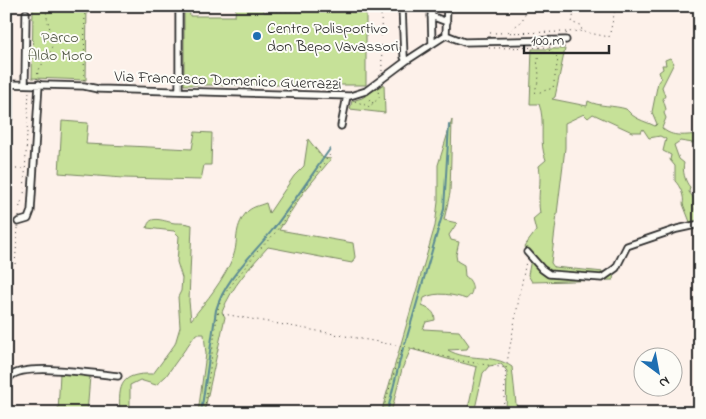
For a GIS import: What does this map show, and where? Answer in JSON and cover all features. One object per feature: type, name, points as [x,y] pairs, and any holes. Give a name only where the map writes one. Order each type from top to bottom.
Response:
[{"type":"street","points":[[179,90],[180,6]]},
{"type":"street","points":[[431,6],[432,44]]},
{"type":"street","points":[[447,6],[446,35],[464,42],[566,40]]},
{"type":"street","points":[[402,8],[404,57],[406,60]]},
{"type":"street","points":[[26,13],[28,85]]},
{"type":"street","points":[[430,16],[447,22]]},
{"type":"street","name":"Via Francesco Domenico Guerrazzi","points":[[8,83],[84,86],[98,89],[346,96],[362,93],[406,60],[446,35]]},
{"type":"street","points":[[18,222],[28,219],[31,211],[39,84]]},
{"type":"street","points":[[341,126],[346,96]]},
{"type":"street","points":[[527,252],[549,274],[602,278],[616,268],[627,246],[677,228],[700,224]]},
{"type":"street","points":[[6,400],[7,380],[11,375],[30,369],[118,376]]},
{"type":"lane","points":[[8,83],[10,118]]},
{"type":"path","points":[[15,264],[20,204],[24,197],[28,85],[31,79],[36,79],[38,69],[50,53],[52,35],[47,6]]},
{"type":"path","points":[[84,86],[85,6]]},
{"type":"path","points":[[266,6],[266,11],[381,10],[402,8]]},
{"type":"path","points":[[508,32],[508,30],[522,21],[528,6]]},
{"type":"path","points":[[575,6],[572,23],[581,24],[582,32]]},
{"type":"path","points":[[566,40],[567,32],[582,32],[609,37],[616,6]]},
{"type":"path","points":[[381,10],[382,78]]},
{"type":"path","points":[[549,49],[558,59],[553,88],[537,93],[535,92],[539,72],[536,63],[543,52],[549,49]]},
{"type":"path","points":[[353,99],[366,106],[372,106],[379,98],[379,91],[376,87]]},
{"type":"path","points":[[366,106],[368,100],[373,103]]},
{"type":"path","points":[[204,413],[222,297],[257,252],[276,233],[306,186],[332,152]]},
{"type":"path","points":[[6,169],[25,170]]},
{"type":"path","points":[[504,413],[506,368],[527,252]]},
{"type":"path","points":[[218,313],[406,347],[462,361],[506,368]]},
{"type":"path","points":[[382,413],[401,351],[406,347]]},
{"type":"green space","name":"Parco Aldo Moro","points":[[33,6],[87,6],[86,80],[32,78]]},
{"type":"green space","points":[[184,6],[189,6],[190,16],[235,16],[236,6],[263,6],[264,12],[366,12],[366,85],[184,85]]},
{"type":"green space","points":[[532,49],[565,49],[555,97],[552,99],[587,106],[588,101],[626,109],[637,118],[655,126],[657,124],[652,112],[658,82],[661,78],[659,72],[663,69],[662,65],[666,65],[665,60],[670,58],[674,63],[662,87],[665,96],[663,99],[666,118],[662,128],[675,135],[700,134],[700,138],[693,143],[680,141],[674,145],[679,159],[684,163],[684,176],[696,206],[694,209],[700,215],[700,221],[690,222],[683,204],[682,192],[675,181],[675,166],[670,160],[671,155],[663,151],[666,139],[660,136],[649,138],[643,129],[641,132],[632,132],[593,114],[588,118],[584,114],[565,123],[565,148],[551,263],[554,267],[614,273],[613,280],[532,282],[528,275],[531,259],[524,247],[536,231],[533,219],[540,213],[539,166],[546,160],[539,104],[530,104]]},
{"type":"green space","points":[[384,84],[385,113],[350,109],[352,101],[362,98]]},
{"type":"green space","points":[[452,120],[450,193],[444,220],[457,223],[449,235],[451,240],[459,242],[456,255],[457,261],[464,265],[465,276],[472,284],[472,291],[466,299],[440,294],[424,298],[422,306],[433,312],[435,320],[426,322],[423,329],[459,331],[469,345],[467,349],[448,350],[464,356],[497,360],[512,367],[517,413],[506,413],[507,371],[501,364],[489,366],[483,373],[474,413],[467,413],[477,367],[411,349],[402,369],[391,413],[381,413],[435,226],[438,202],[438,165]]},
{"type":"green space","points":[[62,121],[88,123],[86,144],[192,149],[195,132],[212,133],[211,165],[204,165],[201,180],[123,178],[59,173]]},
{"type":"green space","points":[[308,139],[323,158],[331,159],[303,193],[279,230],[353,243],[355,257],[352,263],[268,247],[236,285],[222,312],[225,317],[204,413],[198,413],[206,354],[204,334],[196,334],[166,376],[156,385],[140,380],[130,385],[130,413],[120,413],[120,395],[124,382],[134,376],[153,374],[175,344],[180,327],[178,297],[181,291],[182,278],[177,262],[179,236],[174,231],[147,228],[148,223],[158,220],[192,225],[189,301],[191,320],[214,290],[229,266],[235,251],[239,225],[242,219],[250,209],[266,203],[269,213],[294,176],[304,166]]},
{"type":"green space","points":[[60,373],[90,376],[87,413],[58,413]]},
{"type":"waterway","points":[[405,344],[444,209],[449,125]]},
{"type":"waterway","points":[[201,413],[216,310],[226,287],[274,228],[330,149]]},
{"type":"waterway","points":[[387,413],[403,348]]},
{"type":"place","name":"Centro Polisportivo don Bepo Vavassori","points":[[257,36]]}]
